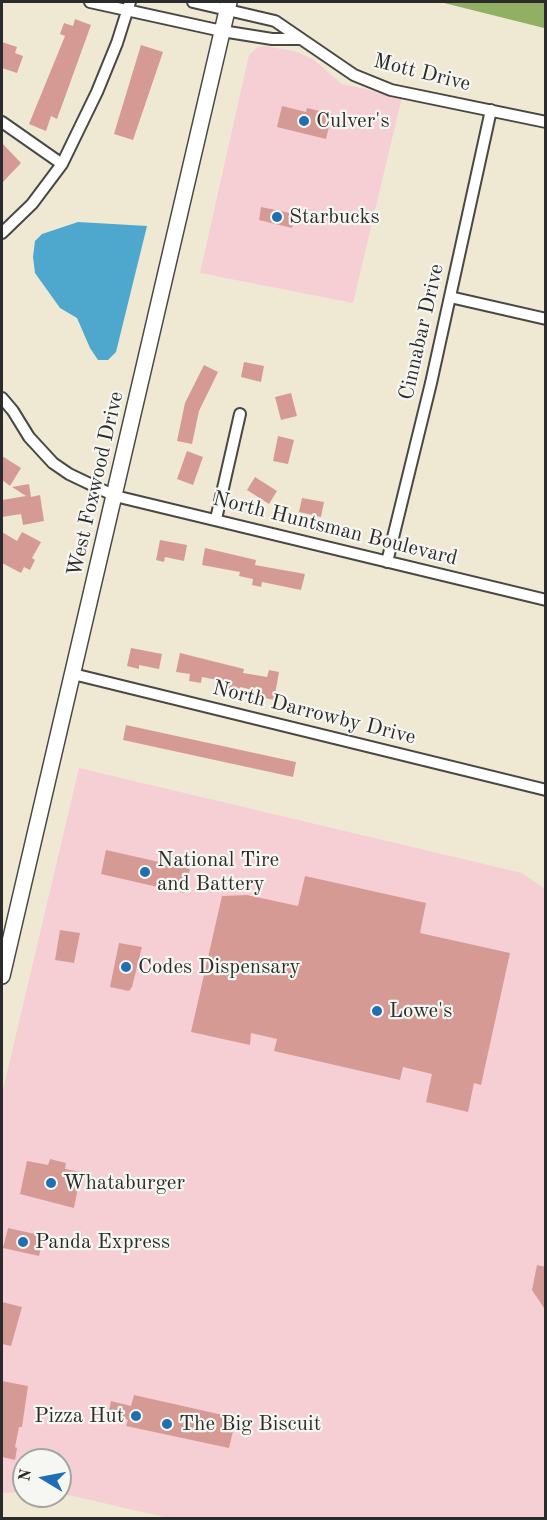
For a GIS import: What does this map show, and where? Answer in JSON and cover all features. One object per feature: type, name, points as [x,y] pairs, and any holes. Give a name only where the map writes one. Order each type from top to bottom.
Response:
[{"type":"main road","name":"West Foxwood Drive","points":[[2,976],[228,5]]},
{"type":"street","points":[[90,2],[128,6],[222,31],[272,39],[299,39]]},
{"type":"street","name":"Mott Drive","points":[[193,2],[228,5],[274,21],[354,75],[392,90],[546,122]]},
{"type":"street","points":[[2,233],[32,204],[62,164],[97,92],[117,43],[128,6]]},
{"type":"street","name":"Cinnabar Drive","points":[[387,562],[450,297],[491,110]]},
{"type":"street","points":[[2,122],[62,164]]},
{"type":"street","points":[[450,297],[546,319]]},
{"type":"street","name":"North Huntsman Boulevard","points":[[2,398],[29,437],[52,463],[69,474],[115,496],[546,600]]},
{"type":"street","points":[[216,519],[240,414]]},
{"type":"street","name":"North Darrowby Drive","points":[[73,674],[546,790]]},
{"type":"shaded area","points":[[264,46],[294,51],[313,59],[342,84],[402,97],[353,303],[200,273],[249,55],[257,48]]},
{"type":"shaded area","points":[[79,768],[522,873],[545,889],[545,1518],[168,1518],[72,1496],[72,1448],[12,1448],[12,1493],[2,1493],[2,1094]]},
{"type":"green space","points":[[440,2],[545,2],[545,29],[544,28]]},
{"type":"water","points":[[78,222],[147,226],[116,352],[108,360],[98,360],[77,318],[60,308],[35,273],[33,257],[35,241],[42,234]]},
{"type":"building","points":[[75,19],[91,25],[57,119],[51,116],[46,131],[29,124],[65,36],[60,34],[64,23],[73,26]]},
{"type":"building","points":[[2,42],[17,47],[15,53],[23,56],[17,73],[2,68]]},
{"type":"building","points":[[141,45],[163,52],[133,140],[114,134]]},
{"type":"building","name":"Culver's","points":[[282,106],[306,112],[307,108],[332,114],[326,139],[277,127]]},
{"type":"building","points":[[2,143],[21,163],[2,183]]},
{"type":"building","name":"Starbucks","points":[[261,207],[295,214],[292,228],[259,220]]},
{"type":"building","points":[[244,362],[264,366],[261,382],[241,377]]},
{"type":"building","points":[[204,365],[218,372],[199,411],[192,444],[177,441],[185,403]]},
{"type":"building","points":[[291,393],[297,416],[281,420],[275,397]]},
{"type":"building","points":[[278,436],[294,440],[288,464],[273,461]]},
{"type":"building","points":[[187,451],[203,457],[193,485],[177,479]]},
{"type":"building","points":[[2,456],[21,468],[10,486],[2,480]]},
{"type":"building","points":[[255,477],[277,491],[269,504],[247,490]]},
{"type":"building","points":[[29,484],[31,497],[40,495],[44,521],[23,525],[21,514],[2,517],[2,500],[26,496],[12,487]]},
{"type":"building","points":[[302,498],[324,502],[321,517],[299,512]]},
{"type":"building","points":[[2,532],[17,541],[22,532],[41,542],[32,558],[35,560],[30,570],[24,567],[21,573],[2,563]]},
{"type":"building","points":[[160,540],[187,545],[184,561],[165,557],[164,562],[156,560]]},
{"type":"building","points":[[205,548],[256,560],[255,565],[305,574],[301,590],[262,582],[261,587],[252,585],[253,579],[239,576],[240,572],[202,565]]},
{"type":"building","points":[[131,648],[162,654],[159,669],[139,665],[139,669],[127,666]]},
{"type":"building","points":[[180,653],[244,669],[243,673],[267,677],[269,670],[279,672],[274,700],[261,697],[262,692],[240,687],[239,692],[226,689],[228,682],[202,677],[201,683],[189,681],[190,674],[176,672]]},
{"type":"building","points":[[126,725],[296,762],[293,777],[123,740]]},
{"type":"building","name":"National Tire and Battery","points":[[106,850],[190,869],[184,893],[101,874]]},
{"type":"building","name":"Lowe's","points":[[305,876],[426,903],[420,933],[510,953],[481,1085],[474,1083],[468,1112],[426,1102],[432,1074],[403,1067],[400,1080],[274,1051],[277,1039],[251,1033],[250,1045],[191,1032],[222,896],[247,895],[298,906]]},
{"type":"building","points":[[60,930],[80,933],[74,963],[55,960]]},
{"type":"building","name":"Codes Dispensary","points":[[119,943],[142,947],[129,991],[110,987]]},
{"type":"building","points":[[50,1159],[66,1163],[65,1169],[81,1172],[74,1208],[20,1194],[27,1161],[48,1165]]},
{"type":"building","name":"Panda Express","points":[[8,1228],[44,1236],[39,1256],[3,1248]]},
{"type":"building","points":[[537,1265],[546,1267],[546,1311],[532,1290]]},
{"type":"building","points":[[2,1302],[22,1307],[11,1346],[2,1344]]},
{"type":"building","points":[[2,1381],[28,1386],[22,1427],[19,1427],[15,1447],[17,1448],[12,1448],[12,1459],[2,1457]]},
{"type":"building","points":[[134,1395],[236,1418],[229,1448],[126,1426],[128,1420],[108,1416],[111,1401],[131,1406]]},
{"type":"place","name":"Culver's","points":[[304,121]]},
{"type":"place","name":"Starbucks","points":[[277,217]]},
{"type":"place","name":"National Tire and Battery","points":[[145,872]]},
{"type":"place","name":"Codes Dispensary","points":[[126,967]]},
{"type":"place","name":"Lowe's","points":[[377,1011]]},
{"type":"place","name":"Whataburger","points":[[51,1183]]},
{"type":"place","name":"Panda Express","points":[[23,1242]]},
{"type":"place","name":"Pizza Hut","points":[[136,1416]]},
{"type":"place","name":"The Big Biscuit","points":[[167,1424]]}]
